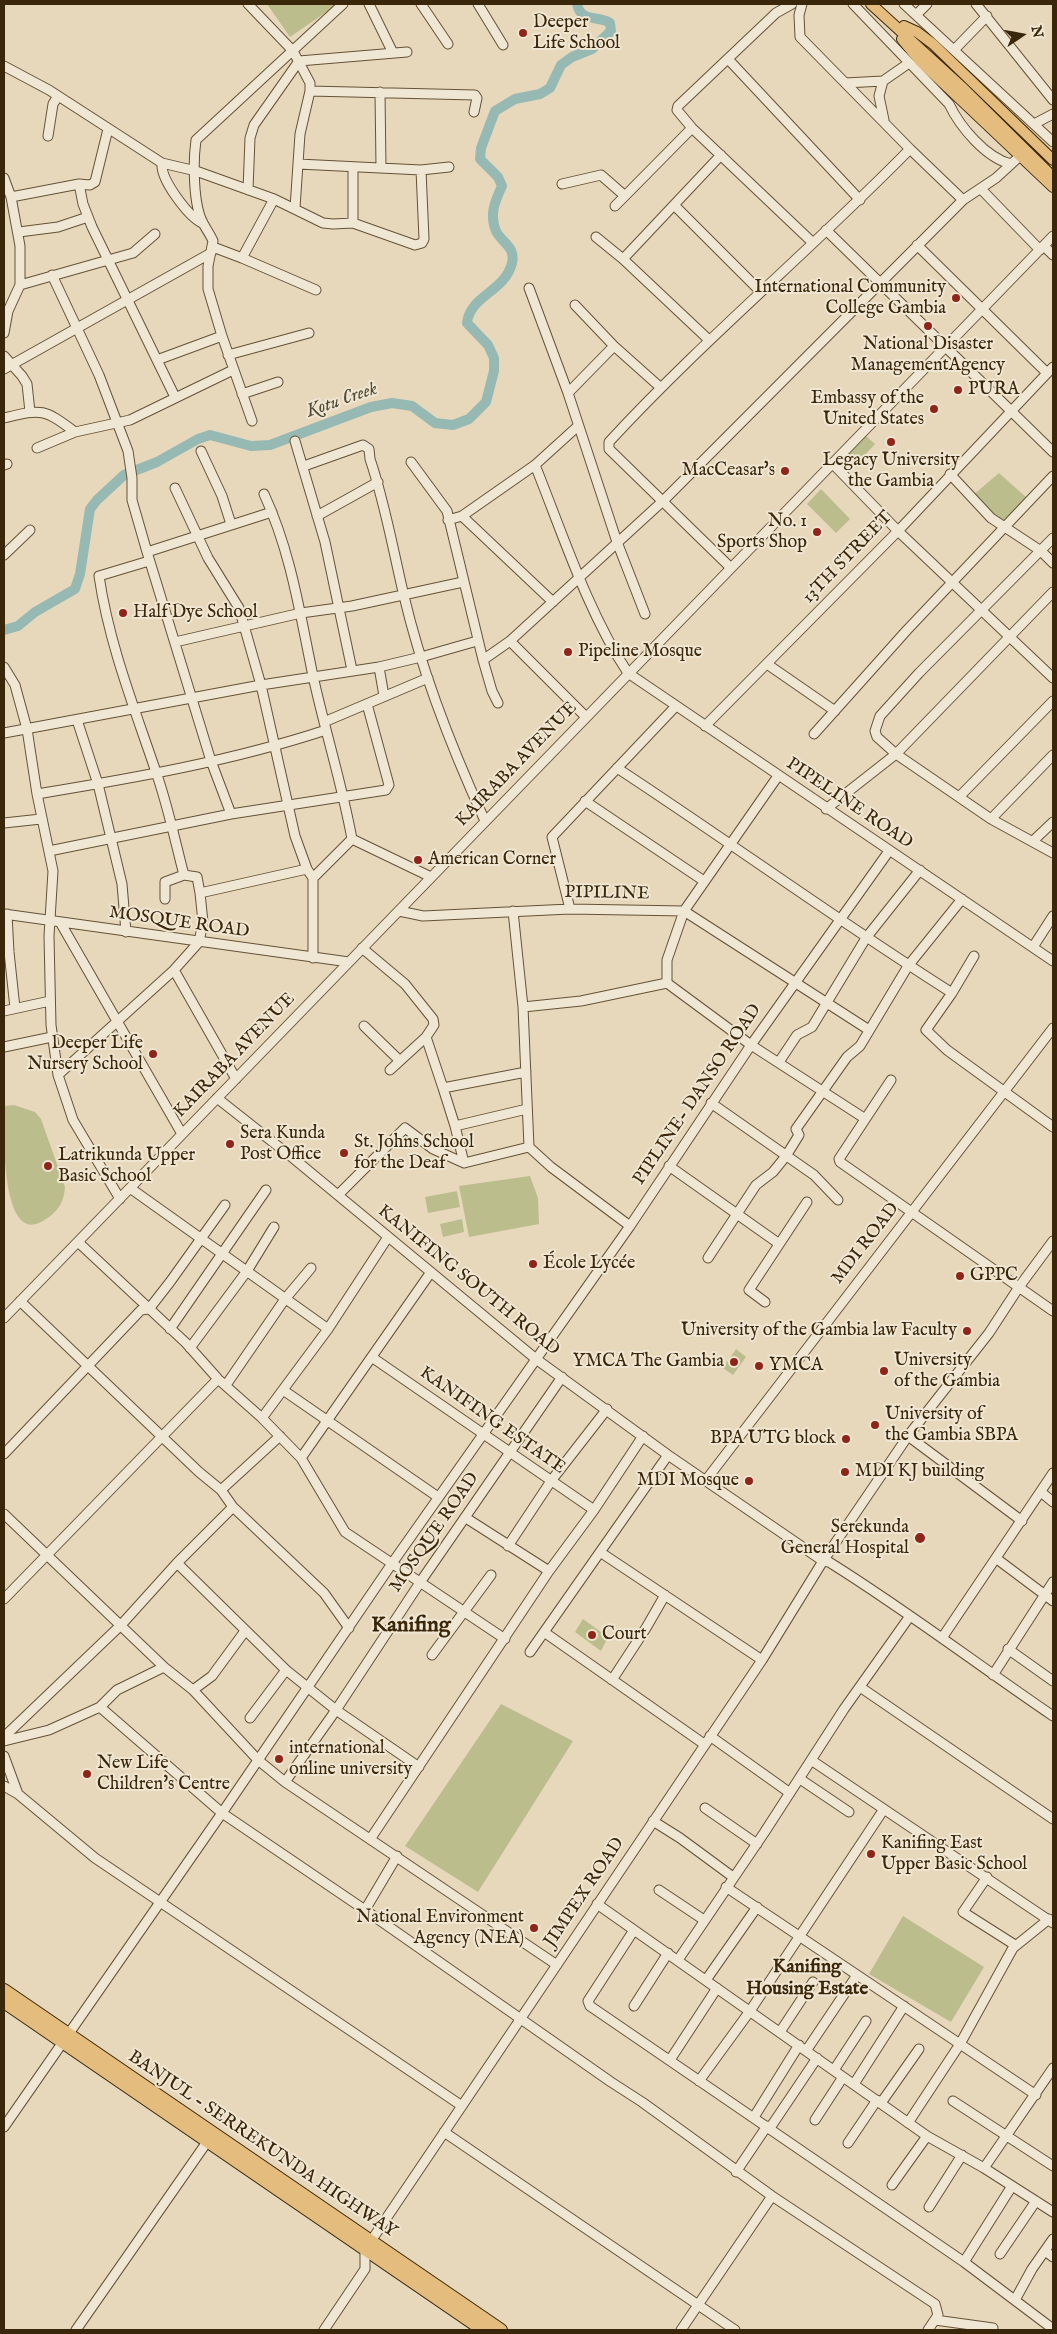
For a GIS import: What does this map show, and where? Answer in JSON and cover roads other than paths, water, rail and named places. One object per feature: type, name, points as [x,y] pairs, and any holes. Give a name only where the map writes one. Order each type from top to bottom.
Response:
[{"type":"highway","name":"BANJUL - SERREKUNDA HIGHWAY","points":[[4,1990],[207,2142],[501,2330]]},
{"type":"highway","name":"BANJUL - SERREKUNDA HIGHWAY","points":[[4,2002],[66,2038],[368,2245],[483,2330]]},
{"type":"main road","points":[[871,4],[912,37],[1053,168]]},
{"type":"main road","points":[[881,4],[902,28],[917,32],[933,44],[1053,160]]},
{"type":"main road","points":[[902,28],[902,39],[914,54],[1053,187]]},
{"type":"main road","points":[[912,37],[1053,177]]},
{"type":"street","points":[[248,4],[293,51],[307,75],[310,91],[300,134],[295,208]]},
{"type":"street","points":[[252,421],[228,355],[208,289],[208,266],[212,250],[210,234],[202,223],[198,209],[195,151],[199,137],[343,4]]},
{"type":"street","points":[[369,4],[393,53]]},
{"type":"street","points":[[421,4],[448,44]]},
{"type":"street","points":[[478,4],[503,45]]},
{"type":"street","points":[[792,4],[776,13],[678,106],[678,114],[812,242]]},
{"type":"street","points":[[802,4],[799,15],[800,37],[963,200]]},
{"type":"street","points":[[853,4],[909,64],[950,104],[956,119],[965,130],[995,157],[1011,164]]},
{"type":"street","points":[[904,4],[955,49],[1053,142]]},
{"type":"street","points":[[916,15],[927,4]]},
{"type":"street","points":[[976,4],[1053,100]]},
{"type":"street","points":[[955,49],[987,16]]},
{"type":"street","points":[[248,190],[250,138],[254,125],[299,62],[407,52]]},
{"type":"street","points":[[728,59],[860,200]]},
{"type":"street","points":[[845,83],[883,81],[909,64]]},
{"type":"street","points":[[4,66],[58,96],[162,163],[196,171],[274,199],[323,223],[353,223],[415,245],[422,243],[424,234],[422,170]]},
{"type":"street","points":[[883,81],[879,96],[884,123]]},
{"type":"street","points":[[310,91],[475,95],[477,98],[474,112]]},
{"type":"street","points":[[380,92],[381,168]]},
{"type":"street","points":[[48,136],[53,104],[58,96]]},
{"type":"street","points":[[1034,124],[1053,114]]},
{"type":"street","points":[[615,206],[692,128]]},
{"type":"street","points":[[11,197],[80,184],[90,185],[94,182],[108,129]]},
{"type":"street","points":[[732,568],[608,445],[660,387],[812,242],[860,200],[910,149]]},
{"type":"street","points":[[623,259],[721,155]]},
{"type":"street","points":[[483,660],[510,641],[664,500],[963,200],[981,189],[1020,156]]},
{"type":"street","points":[[162,163],[161,170],[164,177],[194,219],[202,223]]},
{"type":"street","points":[[298,164],[422,170],[449,167]]},
{"type":"street","points":[[353,172],[353,223]]},
{"type":"street","points":[[562,184],[601,175],[625,196]]},
{"type":"street","points":[[4,178],[11,197],[19,232],[20,285],[8,312],[4,334]]},
{"type":"street","points":[[80,184],[88,217],[107,260],[175,397]]},
{"type":"street","points":[[981,189],[1042,248],[1053,255]]},
{"type":"street","points":[[242,258],[274,199]]},
{"type":"street","points":[[674,205],[760,291]]},
{"type":"street","points":[[19,232],[58,226],[88,217]]},
{"type":"street","points":[[826,230],[1053,452]]},
{"type":"street","points":[[20,285],[133,253],[155,234]]},
{"type":"street","name":"KAIRABA AVENUE","points":[[4,1318],[1053,236]]},
{"type":"street","points":[[596,237],[623,259],[709,340]]},
{"type":"street","points":[[917,245],[1050,370]]},
{"type":"street","points":[[7,367],[128,301],[212,250],[242,258],[316,290]]},
{"type":"street","points":[[52,275],[99,375],[117,423],[131,466],[132,500],[148,557],[212,761],[231,814]]},
{"type":"street","points":[[528,288],[568,393],[617,542],[645,614]]},
{"type":"street","points":[[575,305],[614,346],[660,387]]},
{"type":"street","points":[[228,355],[309,333]]},
{"type":"street","points":[[157,360],[222,336]]},
{"type":"street","points":[[568,393],[614,346]]},
{"type":"street","points":[[4,356],[7,367],[22,376],[26,384],[30,412]]},
{"type":"street","points":[[37,448],[75,432],[130,420],[233,370]]},
{"type":"street","name":"13TH STREET","points":[[705,726],[898,530],[1050,370]]},
{"type":"street","points":[[242,394],[278,382]]},
{"type":"street","points":[[4,418],[30,412],[51,414],[75,432]]},
{"type":"street","points":[[448,520],[462,516],[535,465],[578,426]]},
{"type":"street","points":[[296,441],[340,608],[352,670]]},
{"type":"street","points":[[304,466],[363,445],[369,448],[370,458],[394,546],[404,596],[421,658],[458,762],[486,821]]},
{"type":"street","points":[[201,451],[222,496],[231,524]]},
{"type":"street","points":[[411,462],[445,508],[477,641],[492,690],[498,703]]},
{"type":"street","points":[[832,463],[898,530],[1053,678]]},
{"type":"street","points":[[535,465],[580,578],[615,654],[628,674]]},
{"type":"street","points":[[950,474],[984,512],[1004,529],[1041,551],[1053,563]]},
{"type":"street","points":[[814,734],[907,630],[1053,476]]},
{"type":"street","points":[[317,516],[378,482]]},
{"type":"street","points":[[176,488],[198,536],[239,608],[261,685],[296,836],[307,869],[314,878],[313,958]]},
{"type":"street","points":[[264,494],[289,560],[313,676],[344,796],[352,839]]},
{"type":"street","points":[[184,875],[157,774],[133,708],[109,631],[99,576],[198,536],[272,512]]},
{"type":"street","points":[[462,516],[553,602]]},
{"type":"street","points":[[4,555],[30,530]]},
{"type":"street","points":[[1053,538],[880,716],[875,726],[877,737],[896,754],[991,819],[1053,853]]},
{"type":"street","points":[[174,642],[301,613],[404,596],[463,582]]},
{"type":"street","points":[[826,809],[896,754],[1053,592]]},
{"type":"street","points":[[4,733],[261,685],[379,667],[421,658],[477,641]]},
{"type":"street","points":[[510,641],[586,717]]},
{"type":"street","points":[[767,664],[835,711]]},
{"type":"street","points":[[4,667],[15,685],[27,729],[36,794],[53,871],[50,920],[50,1001],[52,1037],[58,1075],[74,1120],[120,1199]]},
{"type":"street","points":[[379,667],[384,696]]},
{"type":"street","name":"PIPELINE ROAD","points":[[628,674],[1053,961]]},
{"type":"street","points":[[36,794],[157,774],[275,745],[325,726],[384,696],[428,678]]},
{"type":"street","points":[[959,796],[1053,701]]},
{"type":"street","points":[[49,851],[231,814],[388,788],[367,704]]},
{"type":"street","points":[[570,909],[552,837],[676,706]]},
{"type":"street","points":[[77,720],[98,784],[122,884],[126,932]]},
{"type":"street","points":[[991,819],[1053,756]]},
{"type":"street","points":[[618,768],[732,843],[839,920],[952,994]]},
{"type":"street","points":[[667,983],[667,960],[684,911],[778,776]]},
{"type":"street","points":[[585,801],[704,881]]},
{"type":"street","points":[[4,823],[41,819]]},
{"type":"street","points":[[1033,842],[1053,822]]},
{"type":"street","points":[[352,839],[431,877]]},
{"type":"street","points":[[314,878],[352,839]]},
{"type":"street","name":"PIPLINE- DANSO ROAD","points":[[4,2126],[222,1813],[438,1497],[630,1226],[751,1045],[889,851]]},
{"type":"street","points":[[200,893],[307,869]]},
{"type":"street","points":[[779,1062],[797,1034],[810,1030],[866,938],[920,870]]},
{"type":"street","points":[[58,1075],[174,970],[199,942],[203,922],[197,877],[184,875],[164,882],[165,899]]},
{"type":"street","points":[[708,1258],[756,1185],[773,1172],[786,1156],[799,1135],[796,1129],[847,1057],[860,1046],[908,966],[962,899]]},
{"type":"street","name":"PIPILINE","points":[[399,911],[423,916],[570,909],[684,911]]},
{"type":"street","points":[[513,911],[523,1007],[529,1147],[551,1167],[630,1226]]},
{"type":"street","points":[[684,911],[869,1030]]},
{"type":"street","points":[[6,914],[15,1008]]},
{"type":"street","name":"MOSQUE ROAD","points":[[6,914],[349,962]]},
{"type":"street","points":[[1033,947],[1053,916]]},
{"type":"street","points":[[60,922],[182,1134]]},
{"type":"street","points":[[362,948],[405,984],[430,1014],[434,1025],[426,1037],[390,1070]]},
{"type":"street","points":[[974,956],[952,994],[926,1030],[947,1050],[1005,1090],[1053,1127]]},
{"type":"street","points":[[174,970],[236,1079]]},
{"type":"street","points":[[523,1007],[581,1001],[667,983],[751,1045],[864,1118]]},
{"type":"street","points":[[4,1011],[50,1001]]},
{"type":"street","points":[[364,1026],[399,1060]]},
{"type":"street","name":"MDI ROAD","points":[[706,1480],[1005,1090],[1050,1040],[1053,1028]]},
{"type":"street","points":[[4,1047],[52,1037]]},
{"type":"street","points":[[426,1037],[455,1126],[464,1163]]},
{"type":"street","points":[[443,1088],[526,1072]]},
{"type":"street","points":[[891,1080],[864,1118],[839,1159],[840,1162],[1053,1311]]},
{"type":"street","name":"KANIFING SOUTH ROAD","points":[[217,1098],[338,1195],[536,1359],[668,1455],[824,1561],[829,1562],[883,1595],[1053,1716]]},
{"type":"street","points":[[711,1103],[814,1176],[838,1200]]},
{"type":"street","points":[[455,1126],[527,1109]]},
{"type":"street","points":[[338,1195],[405,1128],[433,1150],[464,1163],[529,1147]]},
{"type":"street","points":[[669,1166],[778,1243]]},
{"type":"street","points":[[130,1188],[328,1329]]},
{"type":"street","points":[[170,1328],[266,1190]]},
{"type":"street","points":[[765,1302],[749,1290],[778,1243],[807,1202]]},
{"type":"street","points":[[4,1454],[141,1310],[149,1308],[224,1205]]},
{"type":"street","points":[[190,1348],[247,1271],[274,1227]]},
{"type":"street","points":[[262,1418],[328,1329],[388,1238]]},
{"type":"street","name":"JIMPEX ROAD","points":[[368,2245],[762,1660],[824,1561],[908,1436],[989,1333],[1019,1287],[1053,1241]]},
{"type":"street","points":[[78,1242],[170,1328],[218,1378],[262,1418],[301,1458],[345,1532],[393,1562],[506,1639]]},
{"type":"street","points":[[226,1385],[285,1299],[311,1268]]},
{"type":"street","points":[[301,1458],[373,1358],[431,1272]]},
{"type":"street","points":[[20,1301],[199,1472],[221,1490],[233,1507],[324,1593],[349,1628]]},
{"type":"street","name":"KANIFING ESTATE","points":[[373,1358],[594,1510]]},
{"type":"street","name":"MOSQUE ROAD","points":[[285,1782],[562,1377]]},
{"type":"street","points":[[4,1599],[218,1378]]},
{"type":"street","points":[[283,1390],[438,1497]]},
{"type":"street","points":[[508,1546],[550,1481],[607,1409]]},
{"type":"street","points":[[221,1490],[280,1436]]},
{"type":"street","points":[[371,1838],[506,1639],[548,1572],[594,1510],[643,1436]]},
{"type":"street","points":[[908,1436],[1022,1521]]},
{"type":"street","points":[[530,1652],[668,1455]]},
{"type":"street","points":[[942,1638],[997,1559],[1053,1473]]},
{"type":"street","points":[[1041,1492],[1053,1502]]},
{"type":"street","points":[[4,1739],[121,1625],[177,1563],[233,1507]]},
{"type":"street","points":[[4,1514],[164,1667],[194,1690],[258,1760],[285,1782],[371,1838],[557,1965]]},
{"type":"street","points":[[466,1518],[548,1572]]},
{"type":"street","points":[[600,1552],[762,1660]]},
{"type":"street","points":[[997,1559],[1053,1601]]},
{"type":"street","points":[[177,1563],[286,1670],[336,1710],[419,1767]]},
{"type":"street","points":[[432,1655],[491,1575]]},
{"type":"street","points":[[993,1675],[1053,1582]]},
{"type":"street","points":[[612,1680],[665,1595]]},
{"type":"street","points":[[678,1960],[860,1687],[910,1616]]},
{"type":"street","points":[[194,1690],[212,1676],[245,1631]]},
{"type":"street","points":[[544,1632],[612,1680],[790,1793]]},
{"type":"street","points":[[1008,1649],[1053,1682]]},
{"type":"street","points":[[4,1739],[49,1730],[100,1706],[117,1690],[164,1667]]},
{"type":"street","points":[[250,1718],[286,1670]]},
{"type":"street","points":[[860,1687],[1053,1818]]},
{"type":"street","points":[[100,1706],[222,1813],[642,2102],[736,2172],[935,2304],[938,2309],[935,2320],[928,2330]]},
{"type":"street","points":[[4,1756],[18,1794]]},
{"type":"street","points":[[811,1760],[1051,1921],[1015,1945],[960,2044],[908,2123]]},
{"type":"street","points":[[800,1779],[849,1812]]},
{"type":"street","points":[[4,1786],[18,1794],[94,1858],[462,2106]]},
{"type":"street","points":[[705,1808],[757,1844]]},
{"type":"street","points":[[699,2081],[750,2011],[884,1809]]},
{"type":"street","points":[[652,1821],[680,1838],[733,1877]]},
{"type":"street","points":[[365,1910],[397,1856]]},
{"type":"street","points":[[986,1877],[963,1912],[1015,1945]]},
{"type":"street","points":[[726,1887],[1036,2095]]},
{"type":"street","points":[[659,1890],[704,1920]]},
{"type":"street","points":[[597,1904],[908,2123],[1053,2212]]},
{"type":"street","points":[[706,1980],[757,1907]]},
{"type":"street","points":[[634,1930],[588,2004],[964,2262],[1053,2329]]},
{"type":"street","points":[[634,2006],[668,1953]]},
{"type":"street","points":[[754,2117],[858,1975]]},
{"type":"street","points":[[780,2032],[813,1982]]},
{"type":"street","points":[[670,2060],[717,1988]]},
{"type":"street","points":[[854,2084],[904,2006]]},
{"type":"street","points":[[834,2070],[866,2021]]},
{"type":"street","points":[[848,2143],[919,2049]]},
{"type":"street","points":[[736,2172],[817,2058]]},
{"type":"street","points":[[984,2168],[1008,2136],[1053,2068]]},
{"type":"street","points":[[815,2120],[843,2076]]},
{"type":"street","points":[[953,2101],[1053,2166]]},
{"type":"street","points":[[444,2132],[735,2330]]},
{"type":"street","points":[[892,2184],[928,2136]]},
{"type":"street","points":[[76,2330],[207,2142]]},
{"type":"street","points":[[929,2207],[962,2155]]},
{"type":"street","points":[[964,2262],[1012,2186]]},
{"type":"street","points":[[681,2330],[772,2196]]},
{"type":"street","points":[[1000,2254],[1036,2201]]},
{"type":"street","points":[[1015,2300],[1032,2269],[1053,2239]]},
{"type":"street","points":[[324,2330],[365,2270],[368,2245]]},
{"type":"street","points":[[1045,2251],[1053,2257]]},
{"type":"street","points":[[935,2320],[993,2328]]},
{"type":"waterway","name":"Kotu Creek","points":[[4,630],[18,626],[35,612],[75,589],[80,574],[90,509],[97,500],[124,475],[157,462],[198,439],[210,435],[251,446],[270,445],[371,407],[392,403],[412,406],[435,423],[453,425],[469,419],[486,402],[494,371],[494,358],[488,345],[467,323],[474,306],[502,281],[508,273],[513,257],[510,249],[498,235],[493,219],[495,203],[502,186],[498,177],[480,159],[481,148],[495,111],[515,99],[540,94],[550,88],[561,65],[572,57],[592,49],[611,31],[610,23],[582,14],[577,4]]},
{"type":"place","name":"Deeper Life School","points":[[523,33]]},
{"type":"place","name":"International Community College Gambia","points":[[956,298]]},
{"type":"place","name":"National Disaster ManagementAgency","points":[[928,326]]},
{"type":"place","name":"PURA","points":[[958,390]]},
{"type":"place","name":"Embassy of the United States","points":[[934,409]]},
{"type":"place","name":"Legacy University the Gambia","points":[[891,442]]},
{"type":"place","name":"MacCeasar's","points":[[785,471]]},
{"type":"place","name":"No. 1 Sports Shop","points":[[817,532]]},
{"type":"place","name":"Half Dye School","points":[[123,613]]},
{"type":"place","name":"Pipeline Mosque","points":[[568,652]]},
{"type":"place","name":"American Corner","points":[[418,860]]},
{"type":"place","name":"Deeper Life Nursery School","points":[[153,1054]]},
{"type":"place","name":"Sera Kunda Post Office","points":[[230,1144]]},
{"type":"place","name":"St. Johns School for the Deaf","points":[[344,1153]]},
{"type":"place","name":"Latrikunda Upper Basic School","points":[[48,1166]]},
{"type":"place","name":"École Lycée","points":[[533,1264]]},
{"type":"place","name":"GPPC","points":[[960,1276]]},
{"type":"place","name":"University of the Gambia law Faculty","points":[[967,1331]]},
{"type":"place","name":"YMCA The Gambia","points":[[734,1362]]},
{"type":"place","name":"YMCA","points":[[759,1366]]},
{"type":"place","name":"University of the Gambia","points":[[884,1371]]},
{"type":"place","name":"University of the Gambia SBPA","points":[[875,1425]]},
{"type":"place","name":"BPA UTG block","points":[[846,1439]]},
{"type":"place","name":"MDI KJ building","points":[[845,1472]]},
{"type":"place","name":"MDI Mosque","points":[[749,1481]]},
{"type":"place","name":"Serekunda General Hospital","points":[[920,1538]]},
{"type":"place","name":"Court","points":[[592,1635]]},
{"type":"place","name":"international online university","points":[[279,1759]]},
{"type":"place","name":"New Life Children's Centre","points":[[87,1774]]},
{"type":"place","name":"Kanifing East Upper Basic School","points":[[871,1854]]},
{"type":"place","name":"National Environment Agency (NEA)","points":[[534,1928]]},
{"type":"district","name":"Kanifing","points":[[411,1626]]},
{"type":"district","name":"Kanifing Housing Estate","points":[[807,1979]]}]
